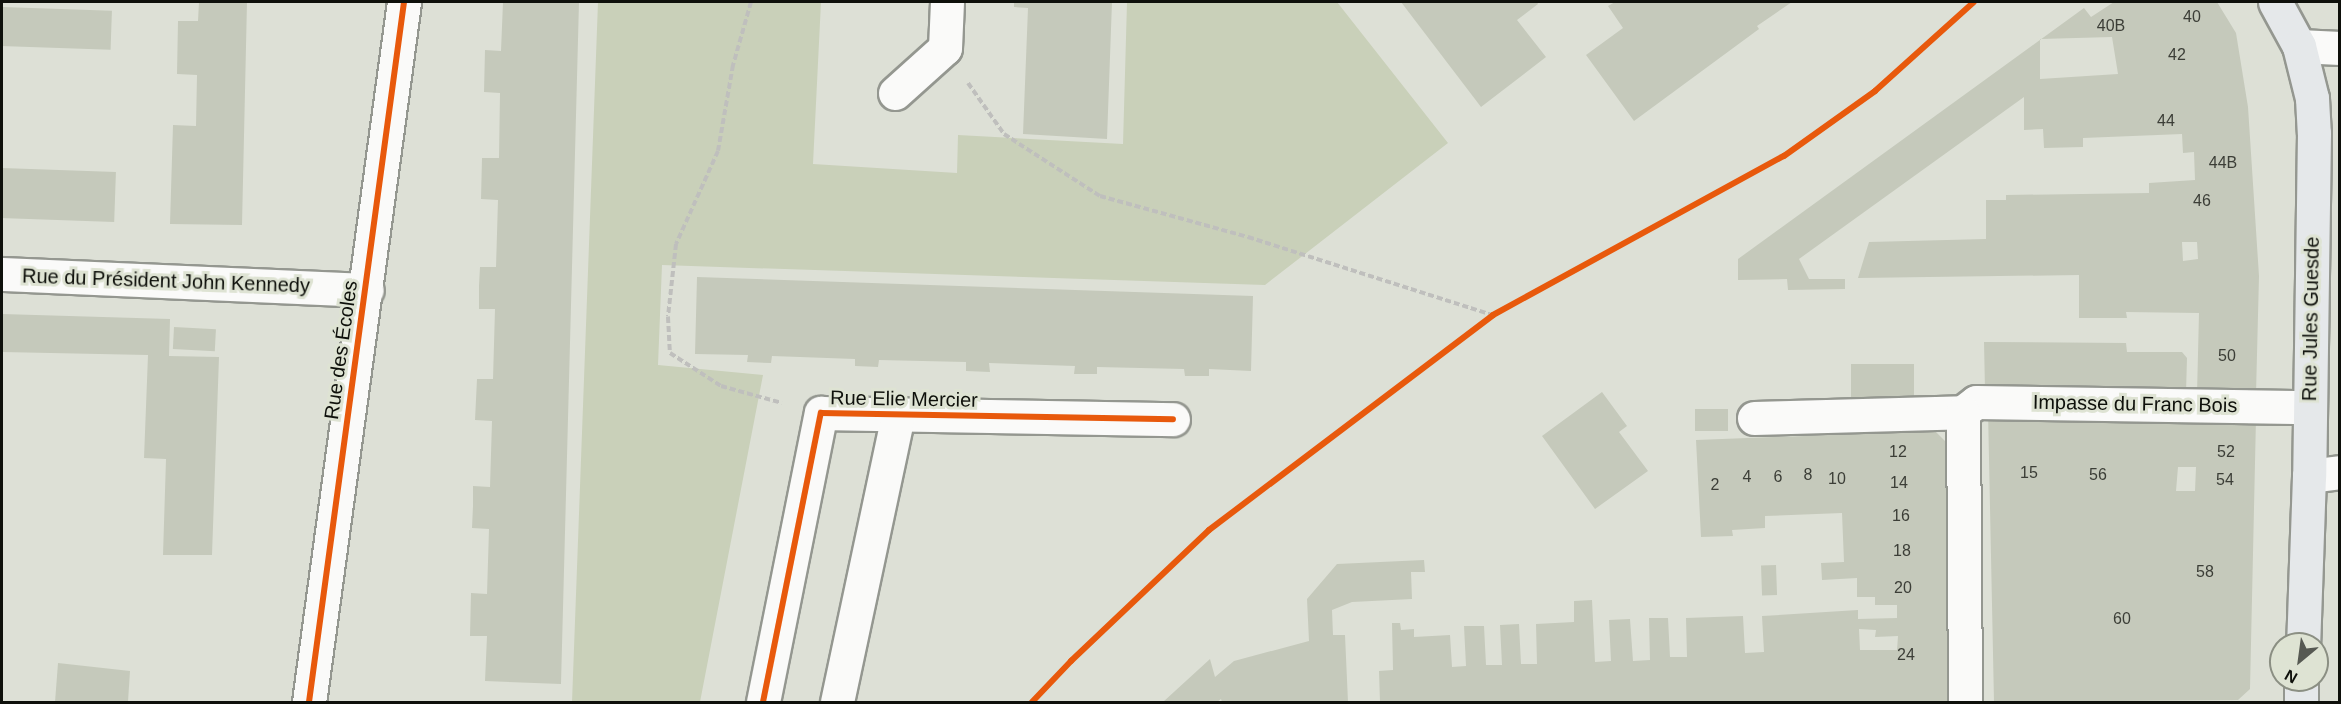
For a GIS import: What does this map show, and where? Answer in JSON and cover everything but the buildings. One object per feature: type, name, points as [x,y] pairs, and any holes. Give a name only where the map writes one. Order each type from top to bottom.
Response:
[{"type":"main road","name":"Rue Jules Guesde","points":[[2275,2],[2299,46],[2312,98],[2314,133],[2310,407],[2324,474],[2304,632]]},
{"type":"street","name":"Rue des Écoles","points":[[309,702],[367,290],[404,2]]},
{"type":"street","points":[[894,93],[945,48],[947,2]]},
{"type":"street","points":[[2299,46],[2340,48]]},
{"type":"street","name":"Rue du Président John Kennedy","points":[[2,274],[367,290]]},
{"type":"street","name":"Impasse du Franc Bois","points":[[1754,418],[1963,412],[1976,402],[2310,407]]},
{"type":"street","points":[[1963,412],[1965,702]]},
{"type":"street","name":"Rue Elie Mercier","points":[[763,702],[821,413],[1173,419]]},
{"type":"street","name":"Rue Elie Mercier","points":[[837,702],[898,416]]},
{"type":"path","points":[[751,2],[733,65],[718,151],[676,244],[668,316],[670,353],[721,386],[821,413]]},
{"type":"path","points":[[945,48],[1004,134],[1100,196],[1248,237],[1493,315]]},
{"type":"green space","points":[[598,2],[821,2],[813,164],[957,173],[958,135],[1123,144],[1127,2],[1337,2],[1448,143],[1265,285],[662,265],[658,365],[763,375],[700,702],[572,702]]},
{"type":"cycle path","points":[[309,702],[404,2]]},
{"type":"cycle path","points":[[1032,702],[1071,661],[1209,530],[1493,315],[1784,156],[1875,91],[1974,2]]},
{"type":"cycle path","points":[[763,702],[821,413],[1173,419]]}]
